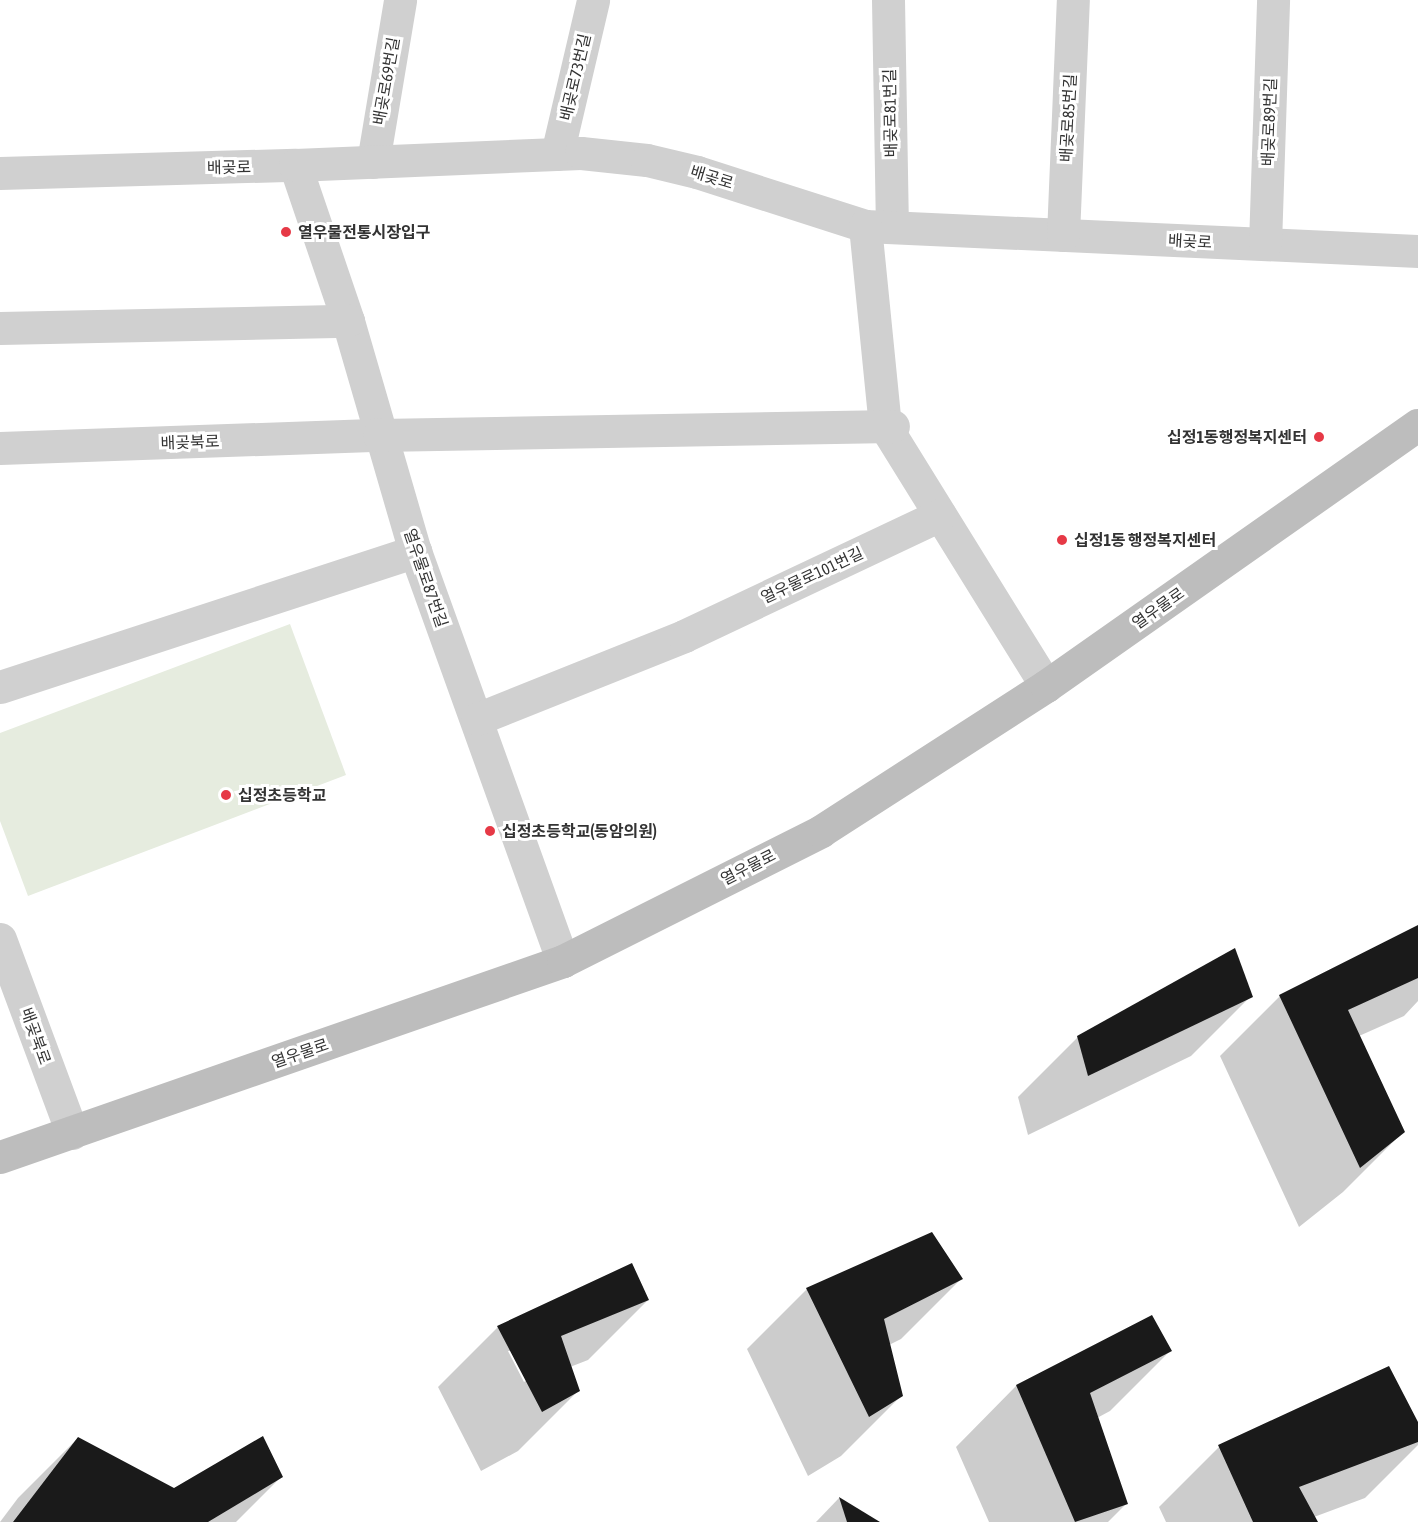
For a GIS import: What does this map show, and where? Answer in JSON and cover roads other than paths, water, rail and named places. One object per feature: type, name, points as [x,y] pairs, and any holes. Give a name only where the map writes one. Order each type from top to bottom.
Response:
[{"type":"main road","name":"열우물로","points":[[0,1157],[563,961],[821,831],[1046,686],[1418,425]]},
{"type":"street","name":"배곶로69번길","points":[[372,162],[400,0]]},
{"type":"street","name":"배곶로73번길","points":[[557,154],[593,0]]},
{"type":"street","name":"배곶로81번길","points":[[879,226],[888,0]]},
{"type":"street","name":"배곶로85번길","points":[[1063,235],[1073,0]]},
{"type":"street","name":"배곶로89번길","points":[[1265,244],[1273,0]]},
{"type":"street","name":"배곶로","points":[[0,173],[295,165],[581,153],[647,160],[697,172],[879,226],[1418,251]]},
{"type":"street","name":"열우물로87번길","points":[[295,165],[348,321],[415,551],[563,961]]},
{"type":"street","points":[[879,226],[889,426],[940,514],[1046,686]]},
{"type":"street","points":[[0,328],[348,321]]},
{"type":"street","points":[[380,435],[889,426]]},
{"type":"street","name":"배곶북로","points":[[0,448],[380,435]]},
{"type":"street","name":"열우물로101번길","points":[[477,719],[684,636],[940,514]]},
{"type":"street","points":[[0,687],[415,551]]},
{"type":"street","name":"배곶북로","points":[[0,939],[72,1133]]},
{"type":"place","name":"열우물전통시장입구","points":[[286,232]]},
{"type":"place","name":"십정1동행정복지센터","points":[[1319,437]]},
{"type":"place","name":"십정1동 행정복지센터","points":[[1062,540]]},
{"type":"place","name":"십정초등학교","points":[[226,795]]},
{"type":"place","name":"십정초등학교(동암의원)","points":[[490,831]]}]
